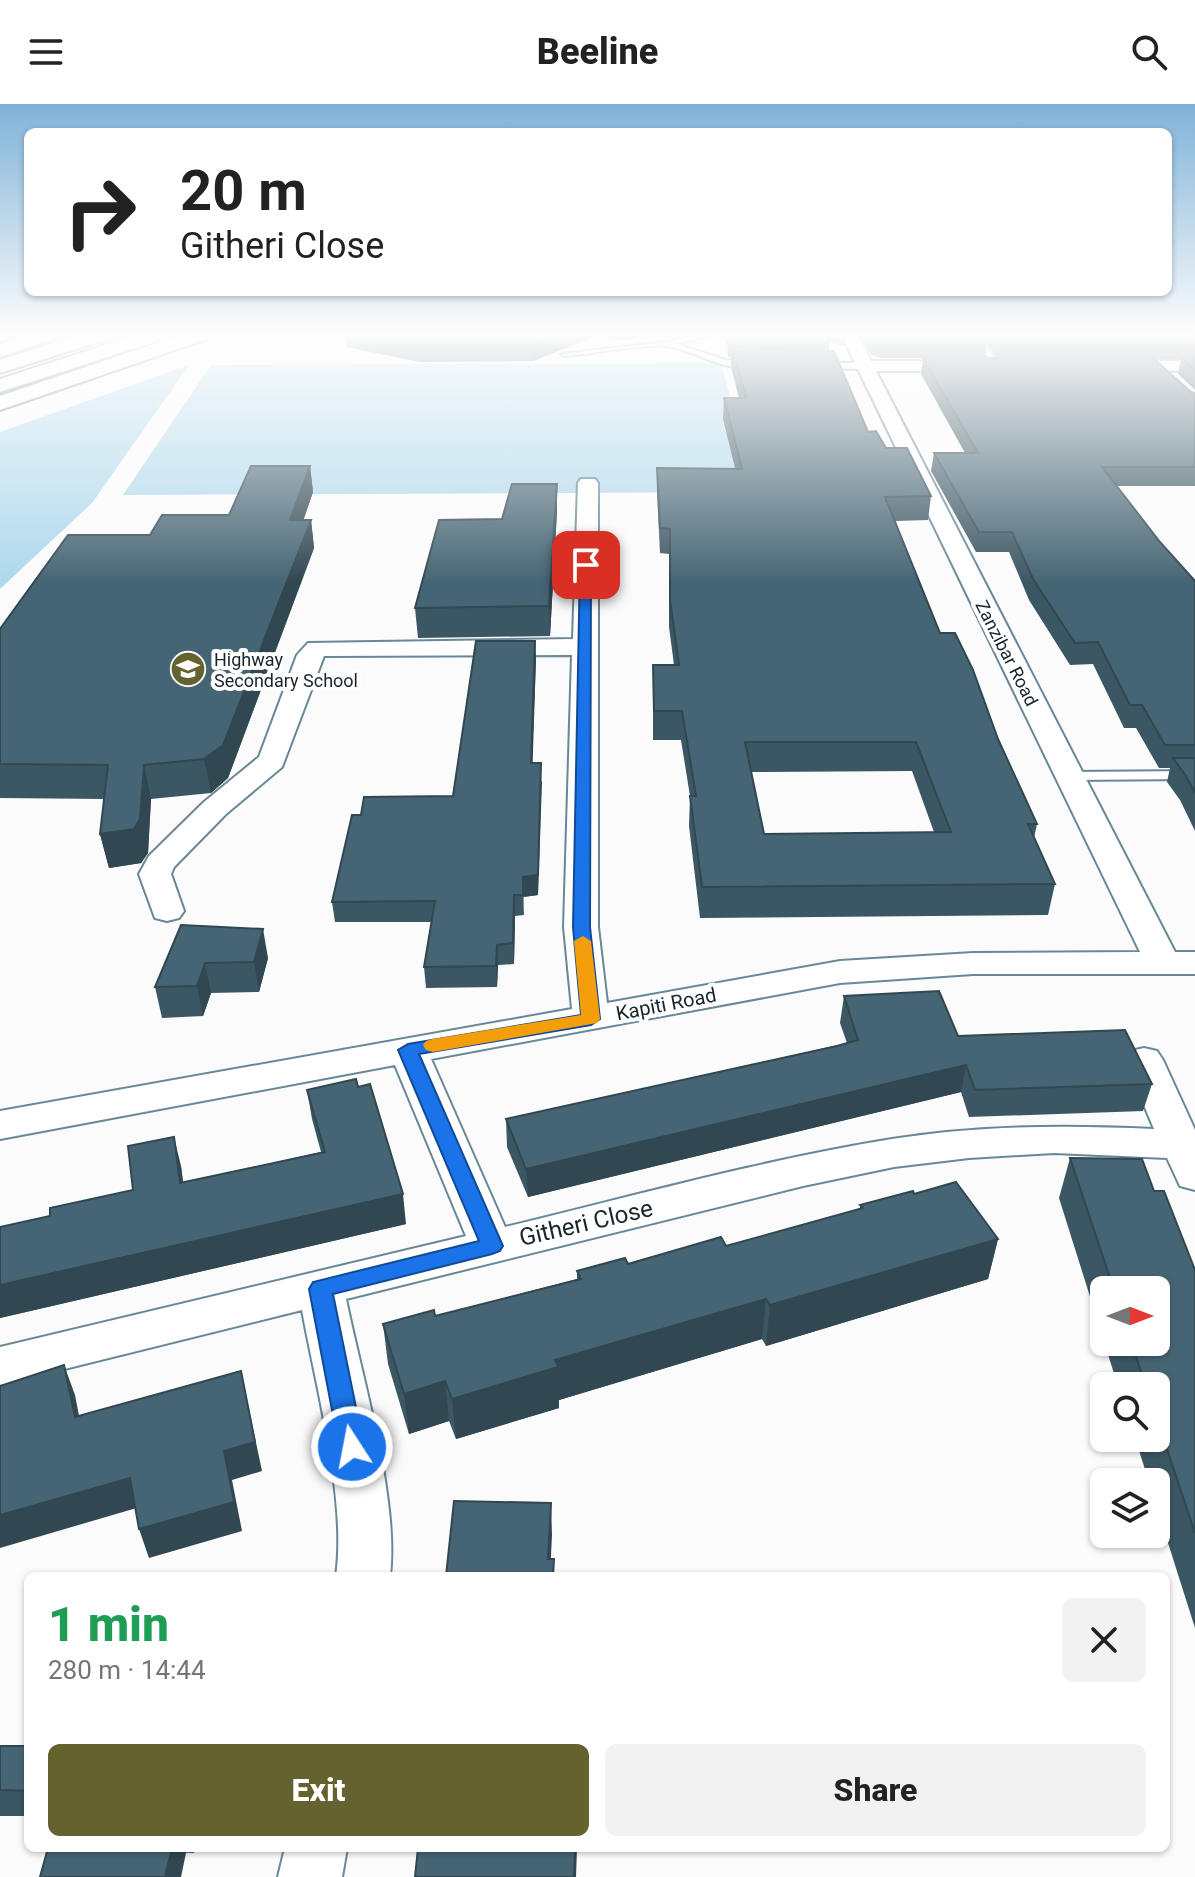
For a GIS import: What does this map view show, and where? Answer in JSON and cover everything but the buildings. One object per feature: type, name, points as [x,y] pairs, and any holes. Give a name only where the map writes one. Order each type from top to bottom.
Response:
[{"type":"street","name":"Zanzibar Road","points":[[889,417],[1069,776],[1179,963]]},
{"type":"street","points":[[588,483],[583,647],[581,927],[591,1019]]},
{"type":"street","points":[[167,911],[155,874],[160,863],[215,808],[272,761],[310,655],[317,648],[583,647]]},
{"type":"street","name":"Kapiti Road","points":[[0,1125],[840,972],[917,964],[1003,961],[1179,963]]},
{"type":"street","points":[[408,1050],[492,1246]]},
{"type":"street","points":[[1144,1060],[1188,1160]]},
{"type":"street","name":"Githeri Close","points":[[0,1366],[803,1171],[894,1153],[1054,1139],[1188,1160]]},
{"type":"street","points":[[321,1289],[357,1473],[366,1553],[364,1572]]},
{"type":"street","points":[[310,1877],[315,1852]]},
{"type":"lane","points":[[1069,776],[1195,775]]},
{"type":"shaded area","points":[[43,417],[153,417],[92,503],[0,589],[0,432]]},
{"type":"shaded area","points":[[176,417],[736,417],[756,492],[123,495]]},
{"type":"slow traffic","points":[[433,1045],[591,1019],[583,941]]},
{"type":"place","name":"Highway Secondary School","points":[[188,669]]},
{"type":"route","points":[[352,1447],[321,1289],[492,1246],[408,1050],[591,1019],[581,927],[586,565]]}]
